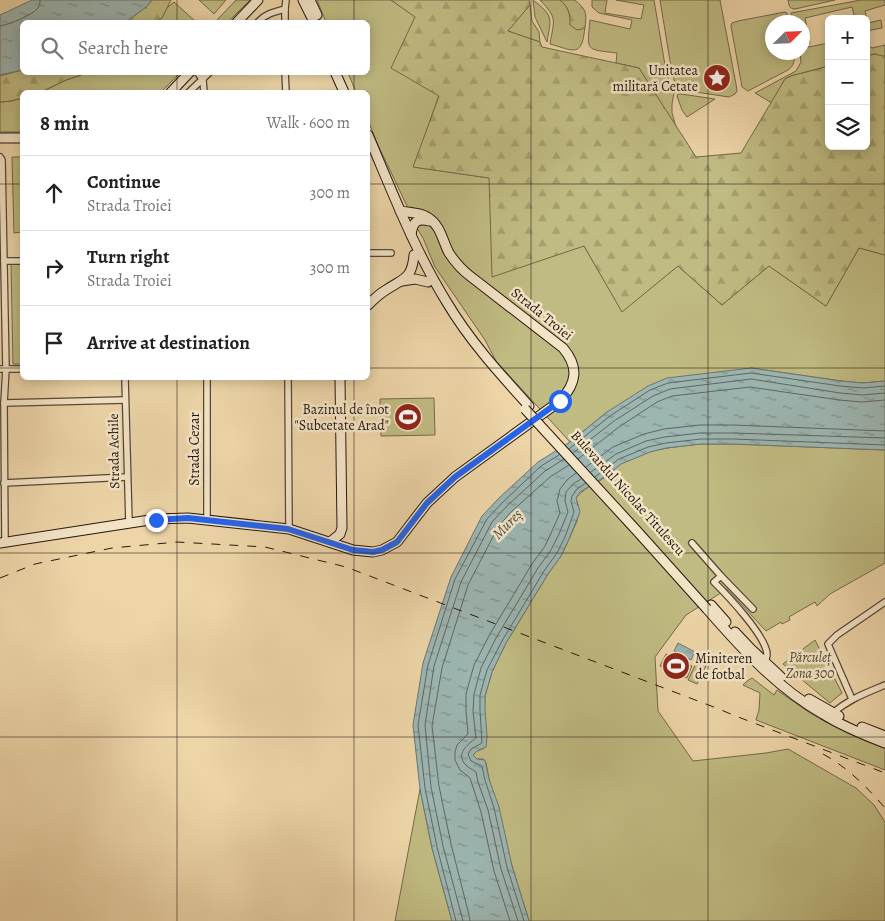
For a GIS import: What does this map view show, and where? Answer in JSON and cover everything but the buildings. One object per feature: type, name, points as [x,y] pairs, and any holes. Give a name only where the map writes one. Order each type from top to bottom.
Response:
[{"type":"main road","points":[[303,0],[313,20]]},
{"type":"main road","points":[[310,0],[319,20]]},
{"type":"main road","points":[[239,20],[257,2]]},
{"type":"main road","points":[[173,90],[187,75]]},
{"type":"main road","points":[[336,75],[343,90]]},
{"type":"main road","points":[[342,75],[348,90]]},
{"type":"main road","points":[[0,138],[20,138]]},
{"type":"main road","name":"Bulevardul Nicolae Titulescu","points":[[370,140],[411,235],[447,303],[491,364],[527,408]]},
{"type":"main road","name":"Bulevardul Nicolae Titulescu","points":[[370,153],[414,255],[428,282],[458,330],[488,368],[709,607],[743,649],[760,666],[803,702],[822,714],[885,743]]},
{"type":"main road","points":[[400,211],[421,214],[434,222]]},
{"type":"main road","points":[[411,235],[413,225],[417,220],[434,222]]},
{"type":"main road","name":"Strada Troiei","points":[[2,543],[170,518],[288,529],[353,550],[373,552],[382,550],[397,542],[427,503],[441,489],[551,409],[566,394],[571,385],[574,370],[569,355],[563,348],[465,272],[450,254],[441,232],[434,222]]},
{"type":"main road","points":[[370,303],[386,290],[402,281],[411,272],[414,255]]},
{"type":"main road","points":[[402,281],[415,279],[428,282]]},
{"type":"main road","points":[[330,542],[340,534],[342,528],[340,380]]},
{"type":"main road","name":"Bulevardul Nicolae Titulescu","points":[[709,607],[779,675],[808,698],[857,725],[885,736]]},
{"type":"street","points":[[285,20],[286,0]]},
{"type":"street","points":[[261,20],[272,12],[285,9]]},
{"type":"street","points":[[199,75],[203,80],[204,90]]},
{"type":"street","points":[[191,90],[207,75]]},
{"type":"street","points":[[285,75],[286,90]]},
{"type":"street","points":[[1,157],[4,403],[2,543]]},
{"type":"street","points":[[370,253],[391,253]]},
{"type":"street","points":[[3,258],[20,261]]},
{"type":"street","points":[[3,369],[20,369]]},
{"type":"street","name":"Strada Achile","points":[[125,380],[128,523]]},
{"type":"street","name":"Strada Cezar","points":[[207,380],[207,520]]},
{"type":"street","points":[[288,380],[288,529]]},
{"type":"street","points":[[4,403],[126,400]]},
{"type":"street","points":[[4,483],[127,477]]},
{"type":"street","points":[[692,543],[753,609]]},
{"type":"street","points":[[721,576],[714,582],[750,622],[767,653],[765,662]]},
{"type":"street","points":[[852,699],[828,644],[837,635],[885,602]]},
{"type":"street","points":[[833,713],[852,699],[885,685]]},
{"type":"green space","points":[[152,0],[171,0],[162,18],[159,20],[129,20]]},
{"type":"green space","points":[[199,0],[226,0],[214,14]]},
{"type":"green space","points":[[236,0],[250,0],[230,20],[217,20]]},
{"type":"green space","points":[[317,0],[391,0],[416,17],[439,95],[414,167],[489,178],[584,246],[622,311],[678,266],[722,305],[769,266],[826,306],[859,248],[885,255],[885,381],[863,383],[841,381],[751,368],[607,412],[570,442],[496,361],[485,340],[435,267],[423,238],[412,220],[370,125],[370,90],[355,90],[349,75],[370,75],[370,20],[325,20]]},
{"type":"green space","points":[[391,0],[529,0],[530,5],[508,31],[540,42],[542,47],[639,68],[696,157],[741,153],[785,79],[825,67],[825,150],[870,150],[870,55],[885,56],[885,255],[859,248],[826,306],[769,266],[722,305],[678,266],[622,312],[584,246],[492,277],[489,178],[413,167],[439,96],[391,68],[415,17]]},
{"type":"green space","points":[[533,0],[548,14],[550,22],[547,42],[535,17]]},
{"type":"green space","points":[[540,0],[560,0],[567,6],[570,16],[585,26],[584,36],[579,48],[571,50],[550,44],[553,20],[550,11]]},
{"type":"green space","points":[[560,0],[575,0],[581,6],[586,15],[585,27],[577,30],[570,25],[568,11]]},
{"type":"green space","points":[[592,0],[607,0],[605,13],[641,19],[644,5],[616,0],[654,0],[666,71],[674,92],[672,113],[676,127],[639,68],[616,63],[617,53],[599,51],[590,47],[588,38],[590,20],[630,29],[632,20],[599,13],[592,7]]},
{"type":"green space","points":[[660,0],[720,0],[736,84],[737,91],[735,94],[729,97],[682,90],[678,86],[672,73]]},
{"type":"green space","points":[[788,0],[835,0],[793,9],[790,7]]},
{"type":"green space","points":[[861,0],[885,0],[885,5],[865,11],[866,15],[854,15],[852,7],[810,17],[810,15],[791,15],[791,13]]},
{"type":"green space","points":[[174,2],[194,20],[152,20]]},
{"type":"green space","points":[[530,5],[532,21],[539,32],[540,42],[507,31]]},
{"type":"green space","points":[[785,12],[787,15],[769,15]]},
{"type":"green space","points":[[765,16],[765,60],[794,60],[793,65],[788,70],[748,91],[742,87],[731,26],[732,23]]},
{"type":"green space","points":[[881,20],[882,28],[870,30],[870,23]]},
{"type":"green space","points":[[825,44],[825,67],[785,79],[772,103],[755,93],[796,71],[801,60],[810,60],[810,47]]},
{"type":"green space","points":[[885,45],[885,56],[882,57],[875,54],[870,55],[870,46],[872,48]]},
{"type":"green space","points":[[20,71],[20,75],[81,75],[45,90],[20,90],[20,99],[0,102],[0,76]]},
{"type":"green space","points":[[81,75],[178,75],[163,90],[45,90]]},
{"type":"green space","points":[[678,94],[715,99],[687,117],[682,110]]},
{"type":"green space","points":[[20,99],[20,132],[0,132],[0,102]]},
{"type":"green space","points":[[12,157],[20,157],[20,232],[14,233]]},
{"type":"green space","points":[[11,263],[20,263],[20,364],[13,364]]},
{"type":"green space","name":"Bazinul de înot \"Subcetate Arad\"","points":[[434,398],[435,435],[381,436],[380,399]]},
{"type":"green space","points":[[701,444],[885,450],[885,563],[830,594],[817,606],[815,602],[789,617],[790,620],[782,624],[781,622],[766,631],[727,589],[686,615],[655,657],[658,711],[693,761],[788,749],[856,788],[874,805],[885,822],[885,921],[529,921],[512,866],[486,763],[483,759],[476,759],[473,756],[476,752],[483,749],[485,696],[492,672],[506,643],[561,556],[577,521],[579,509],[576,498],[578,495],[631,458],[660,449]]},
{"type":"green space","name":"Părculeț Zona 300","points":[[815,640],[842,693],[830,703],[783,664]]},
{"type":"green space","name":"Miniteren de fotbal","points":[[666,654],[692,666],[687,678],[660,666]]},
{"type":"green space","points":[[700,655],[709,660],[697,684],[688,680]]},
{"type":"green space","points":[[752,678],[774,695],[777,690],[826,722],[885,747],[885,770],[756,720],[759,710],[760,693],[743,685]]},
{"type":"green space","points":[[420,789],[432,848],[452,921],[395,921]]},
{"type":"water","points":[[32,0],[152,0],[129,20],[20,20],[20,70],[0,75],[0,15]]},
{"type":"water","name":"Mureș","points":[[751,368],[841,381],[863,383],[885,381],[885,450],[733,444],[701,444],[666,448],[650,452],[621,464],[580,492],[576,498],[580,512],[561,556],[506,643],[492,672],[485,696],[486,747],[473,755],[477,759],[485,760],[489,779],[499,807],[512,866],[529,921],[452,921],[432,848],[420,789],[413,725],[423,663],[451,577],[482,516],[538,462],[570,442],[607,412],[648,386],[667,378]]},
{"type":"water","points":[[678,643],[695,652],[691,660],[674,651]]},
{"type":"railway","points":[[0,578],[35,564],[112,548],[177,542],[265,547],[346,567],[885,773]]},
{"type":"railway","points":[[823,754],[856,778],[885,808]]},
{"type":"place","name":"Unitatea militară Cetate","points":[[717,78]]},
{"type":"place","name":"Bazinul de înot \"Subcetate Arad\"","points":[[408,417]]},
{"type":"place","name":"Miniteren de fotbal","points":[[676,666]]},
{"type":"route","points":[[156,520],[188,518],[288,529],[360,552],[382,550],[397,542],[427,503],[455,477],[560,401]]}]
